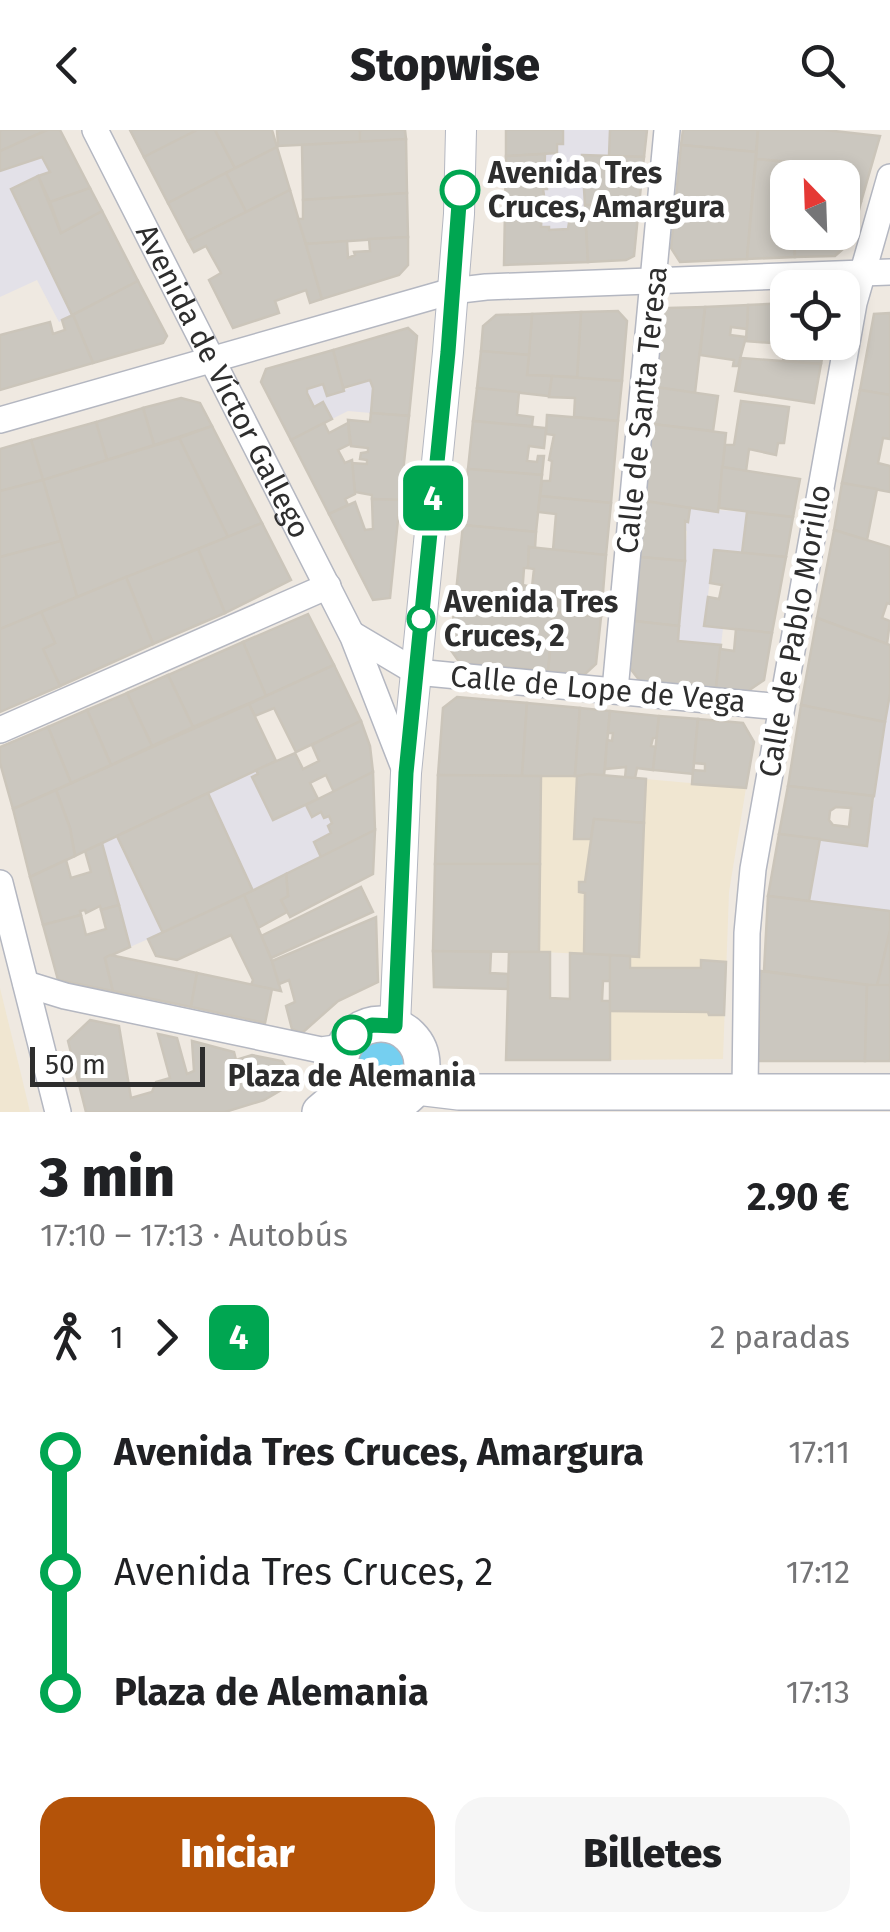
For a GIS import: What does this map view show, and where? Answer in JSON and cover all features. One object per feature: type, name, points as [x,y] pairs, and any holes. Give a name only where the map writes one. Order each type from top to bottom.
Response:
[{"type":"main road","points":[[395,1026],[414,1040],[422,1054],[423,1072],[417,1086],[384,1109],[347,1089],[339,1070],[344,1047],[364,1027],[395,1026]]},
{"type":"main road","points":[[417,1086],[460,1092],[730,1097],[890,1092]]},
{"type":"main road","points":[[320,1112],[347,1089]]},
{"type":"street","name":"Avenida de Víctor Gallego","points":[[95,130],[328,586],[362,640],[406,773]]},
{"type":"street","name":"Avenida de Víctor Gallego","points":[[395,1026],[406,773],[458,225],[461,130]]},
{"type":"street","name":"Calle de Santa Teresa","points":[[615,690],[667,130]]},
{"type":"street","name":"Calle de Pablo Morillo","points":[[730,1097],[748,899],[781,707],[852,316],[890,177]]},
{"type":"street","points":[[0,420],[452,292],[890,272]]},
{"type":"street","points":[[0,730],[328,586]]},
{"type":"street","points":[[362,640],[400,642],[420,628]]},
{"type":"street","points":[[362,640],[416,672]]},
{"type":"street","name":"Calle de Lope de Vega","points":[[416,672],[781,707]]},
{"type":"street","points":[[0,883],[58,1112]]},
{"type":"street","points":[[26,984],[65,996],[321,1050],[344,1047]]},
{"type":"shaded area","points":[[563,130],[610,130],[609,156],[582,156],[585,211],[571,212],[568,229],[549,230],[541,227],[542,209],[546,209],[545,154],[563,143]]},
{"type":"shaded area","points":[[42,157],[50,172],[11,189],[72,315],[59,322],[37,280],[0,297],[0,171]]},
{"type":"shaded area","points":[[370,380],[371,413],[348,411],[332,419],[323,403],[314,407],[307,393],[307,389],[323,384],[328,396]]},
{"type":"shaded area","points":[[690,508],[747,512],[742,553],[714,550],[704,625],[723,628],[721,645],[678,641],[685,521]]},
{"type":"shaded area","points":[[890,694],[890,911],[809,901],[820,839],[867,845]]},
{"type":"shaded area","points":[[256,770],[258,774],[253,778],[273,819],[306,805],[312,816],[321,812],[332,823],[321,857],[253,891],[208,793]]},
{"type":"shaded area","points":[[589,774],[746,788],[729,892],[723,1059],[610,1060],[610,955],[539,952],[541,776]]},
{"type":"shaded area","points":[[117,836],[162,933],[130,947],[102,843]]},
{"type":"shaded area","points":[[0,988],[21,1074],[30,1112],[0,1112]]},
{"type":"water","points":[[381,1038],[398,1045],[405,1062],[398,1079],[381,1086],[364,1079],[357,1062],[364,1045]]},
{"type":"building","points":[[0,130],[47,130],[0,151]]},
{"type":"building","points":[[47,130],[60,130],[90,188],[50,202],[38,176],[50,172],[42,157],[0,171],[0,151]]},
{"type":"building","points":[[130,130],[195,130],[196,131],[144,157]]},
{"type":"building","points":[[197,130],[215,130],[235,168],[168,203],[144,157]]},
{"type":"building","points":[[215,130],[272,130],[277,147],[235,168]]},
{"type":"building","points":[[277,130],[360,130],[360,142],[278,146]]},
{"type":"building","points":[[360,130],[405,130],[406,139],[360,142]]},
{"type":"building","points":[[506,130],[563,130],[563,144],[557,144],[557,153],[506,156]]},
{"type":"building","points":[[610,130],[647,130],[644,157],[609,156]]},
{"type":"building","points":[[683,130],[758,130],[756,152],[681,145]]},
{"type":"building","points":[[758,130],[825,130],[880,136],[861,202],[860,160],[756,159]]},
{"type":"building","points":[[406,139],[407,193],[303,200],[302,145]]},
{"type":"building","points":[[681,145],[756,152],[747,259],[680,262],[671,248]]},
{"type":"building","points":[[277,147],[290,190],[246,212],[226,173]]},
{"type":"building","points":[[545,154],[546,209],[542,209],[541,227],[568,229],[571,211],[585,211],[588,262],[504,265],[506,156]]},
{"type":"building","points":[[582,155],[644,157],[639,205],[585,205]]},
{"type":"building","points":[[756,159],[770,160],[770,250],[795,250],[795,257],[747,259]]},
{"type":"building","points":[[226,173],[246,212],[188,241],[168,203]]},
{"type":"building","points":[[38,176],[61,233],[102,211],[138,281],[72,315],[11,189]]},
{"type":"building","points":[[90,188],[102,211],[61,233],[50,202]]},
{"type":"building","points":[[290,190],[322,299],[310,303],[306,290],[275,301],[279,313],[233,328],[209,280],[221,273],[206,246],[194,252],[188,241]]},
{"type":"building","points":[[407,193],[408,237],[306,244],[298,219],[303,219],[303,200]]},
{"type":"building","points":[[585,205],[639,205],[634,256],[588,262]]},
{"type":"building","points":[[408,237],[408,265],[399,275],[322,299],[306,244],[347,241],[348,258],[354,252],[370,251],[369,239]]},
{"type":"building","points":[[795,250],[842,250],[835,256],[795,257]]},
{"type":"building","points":[[138,281],[167,336],[163,343],[93,363],[73,315]]},
{"type":"building","points":[[770,304],[770,343],[746,341],[748,305]]},
{"type":"building","points":[[748,305],[747,329],[731,327],[730,335],[746,337],[738,366],[733,366],[734,360],[700,355],[705,307]]},
{"type":"building","points":[[705,307],[695,393],[655,387],[662,314],[668,308]]},
{"type":"building","points":[[618,311],[627,321],[622,381],[577,378],[581,312]]},
{"type":"building","points":[[581,312],[577,377],[527,375],[532,314]]},
{"type":"building","points":[[890,313],[890,395],[860,390],[874,314]]},
{"type":"building","points":[[532,314],[529,355],[481,351],[483,326],[496,315]]},
{"type":"building","points":[[73,315],[93,363],[0,390],[0,335],[50,322],[53,334],[65,330],[62,320]]},
{"type":"building","points":[[408,328],[417,336],[409,416],[371,413],[370,380],[343,388],[333,350]]},
{"type":"building","points":[[333,350],[344,391],[327,396],[323,384],[307,389],[314,407],[323,402],[332,419],[291,440],[261,382],[266,369]]},
{"type":"building","points":[[481,351],[529,355],[527,375],[552,376],[549,396],[477,388]]},
{"type":"building","points":[[741,358],[821,364],[814,403],[735,391]]},
{"type":"building","points":[[783,360],[822,360],[821,364]]},
{"type":"building","points":[[552,376],[622,381],[618,421],[574,417],[575,398],[549,397]]},
{"type":"building","points":[[655,387],[718,396],[713,431],[652,424]]},
{"type":"building","points":[[477,388],[519,392],[517,415],[533,417],[532,426],[473,421]]},
{"type":"building","points":[[860,390],[890,395],[890,439],[883,438],[878,463],[890,466],[890,492],[842,483]]},
{"type":"building","points":[[181,398],[200,403],[212,426],[154,445],[143,408]]},
{"type":"building","points":[[741,401],[789,407],[784,443],[778,443],[776,455],[749,449],[746,471],[722,467],[725,445],[734,445]]},
{"type":"building","points":[[143,408],[154,445],[107,460],[96,422]]},
{"type":"building","points":[[371,413],[409,416],[400,500],[372,499],[372,495],[355,492],[352,463],[367,464],[367,460],[360,459],[368,448],[351,446],[348,420],[370,422]]},
{"type":"building","points":[[547,415],[618,421],[611,503],[540,496],[542,481],[550,481],[552,461],[549,460],[554,435],[546,434]]},
{"type":"building","points":[[473,421],[546,428],[544,448],[529,446],[527,461],[537,462],[538,456],[544,456],[542,475],[468,469]]},
{"type":"building","points":[[96,422],[107,460],[43,480],[31,440]]},
{"type":"building","points":[[324,423],[329,433],[348,423],[350,444],[338,450],[345,463],[352,460],[355,494],[345,499],[348,505],[329,514],[291,440]]},
{"type":"building","points":[[652,424],[726,433],[718,512],[645,501]]},
{"type":"building","points":[[212,426],[262,523],[228,537],[179,438]]},
{"type":"building","points":[[179,438],[228,537],[77,597],[43,480]]},
{"type":"building","points":[[31,440],[43,480],[0,491],[0,449]]},
{"type":"building","points":[[722,467],[800,479],[793,517],[719,508]]},
{"type":"building","points":[[468,469],[542,475],[536,532],[463,525]]},
{"type":"building","points":[[43,480],[61,541],[0,557],[0,491]]},
{"type":"building","points":[[842,483],[877,489],[867,540],[834,530]]},
{"type":"building","points":[[540,496],[611,503],[606,555],[553,550],[556,514],[538,512]]},
{"type":"building","points":[[372,499],[400,500],[390,598],[373,600],[329,514],[355,502],[365,530],[373,529]]},
{"type":"building","points":[[645,501],[690,508],[688,522],[685,521],[685,561],[640,557]]},
{"type":"building","points":[[747,512],[793,517],[786,557],[742,553]]},
{"type":"building","points":[[262,523],[291,580],[225,613],[198,549]]},
{"type":"building","points":[[463,525],[536,532],[535,548],[529,547],[528,568],[524,568],[521,609],[455,602]]},
{"type":"building","points":[[834,530],[890,547],[890,604],[887,603],[882,618],[890,621],[887,644],[817,618]]},
{"type":"building","points":[[61,541],[77,597],[0,629],[0,557]]},
{"type":"building","points":[[529,547],[606,555],[601,617],[521,609],[523,585],[532,587],[534,569],[528,568]]},
{"type":"building","points":[[198,549],[225,613],[153,644],[126,577]]},
{"type":"building","points":[[714,550],[786,557],[772,633],[704,626],[708,597],[719,599],[722,585],[710,583]]},
{"type":"building","points":[[640,557],[685,561],[679,626],[634,621]]},
{"type":"building","points":[[126,577],[153,644],[60,686],[43,649],[55,643],[41,612]]},
{"type":"building","points":[[455,602],[554,612],[548,671],[460,663],[450,649]]},
{"type":"building","points":[[41,612],[55,643],[43,649],[60,686],[0,712],[0,629]]},
{"type":"building","points":[[554,612],[601,617],[596,664],[584,675],[548,671]]},
{"type":"building","points":[[308,614],[334,665],[266,696],[243,642]]},
{"type":"building","points":[[817,618],[890,645],[890,694],[885,722],[801,705]]},
{"type":"building","points":[[634,621],[679,626],[678,641],[721,645],[716,688],[640,681],[630,668]]},
{"type":"building","points":[[736,629],[772,633],[764,680],[748,691],[716,688],[720,649],[734,651]]},
{"type":"building","points":[[243,642],[266,696],[193,727],[168,675]]},
{"type":"building","points":[[334,665],[361,721],[296,752],[274,708],[255,716],[249,704]]},
{"type":"building","points":[[168,675],[193,727],[152,746],[127,693]]},
{"type":"building","points":[[127,693],[152,746],[111,765],[87,710]]},
{"type":"building","points":[[457,697],[527,703],[522,776],[438,775],[443,708]]},
{"type":"building","points":[[527,703],[580,708],[575,776],[522,776]]},
{"type":"building","points":[[249,704],[276,761],[75,856],[56,790]]},
{"type":"building","points":[[801,705],[885,722],[874,796],[788,786]]},
{"type":"building","points":[[580,708],[610,711],[604,776],[575,776]]},
{"type":"building","points":[[87,710],[111,765],[71,783],[48,727]]},
{"type":"building","points":[[610,711],[659,716],[657,738],[653,738],[651,746],[656,747],[653,770],[637,768],[635,778],[625,778],[626,767],[605,769],[607,740],[612,741],[613,733],[608,733]]},
{"type":"building","points":[[659,716],[698,719],[693,774],[653,770]]},
{"type":"building","points":[[698,719],[743,723],[754,742],[746,788],[692,784],[693,770],[705,771],[705,764],[694,763]]},
{"type":"building","points":[[361,721],[370,746],[373,772],[334,792],[326,775],[310,783],[318,799],[273,820],[252,777],[258,774],[256,770],[295,753],[303,769],[319,761],[312,745]]},
{"type":"building","points":[[48,727],[71,783],[13,809],[0,763],[0,747]]},
{"type":"building","points":[[373,772],[375,830],[321,857],[314,842],[331,833],[328,826],[332,823],[321,812],[312,817],[306,805]]},
{"type":"building","points":[[438,775],[541,776],[540,864],[435,864]]},
{"type":"building","points":[[577,776],[646,779],[644,823],[594,819],[591,839],[574,839]]},
{"type":"building","points":[[788,786],[873,796],[867,846],[779,834]],"holes":[[[836,807],[851,808],[849,827],[833,825],[829,820],[830,811]]]},
{"type":"building","points":[[56,790],[75,856],[30,877],[13,809]]},
{"type":"building","points":[[208,793],[253,891],[163,933],[117,836]]},
{"type":"building","points":[[594,819],[644,823],[639,957],[584,954],[585,893],[579,892],[579,882],[585,882]]},
{"type":"building","points":[[375,830],[373,874],[290,917],[281,900],[288,896],[286,874]]},
{"type":"building","points":[[779,834],[820,839],[809,901],[768,896]]},
{"type":"building","points":[[102,843],[119,905],[80,911],[81,915],[43,925],[30,877],[66,860],[71,878],[91,872],[85,851]]},
{"type":"building","points":[[435,864],[540,864],[539,952],[433,951]]},
{"type":"building","points":[[286,874],[288,896],[281,900],[287,912],[258,928],[244,895]]},
{"type":"building","points":[[361,887],[373,912],[271,958],[261,936]]},
{"type":"building","points":[[244,895],[281,991],[251,985],[253,980],[231,935],[177,960],[156,956],[148,939]]},
{"type":"building","points":[[768,896],[890,911],[890,931],[877,986],[764,971]]},
{"type":"building","points":[[119,905],[130,947],[105,958],[113,991],[58,980],[43,925],[81,915],[86,935],[106,929],[101,910]]},
{"type":"building","points":[[376,917],[378,982],[338,1001],[302,1033],[292,1029],[286,1006],[295,1002],[289,980],[279,984],[272,961]]},
{"type":"building","points":[[890,931],[890,985],[877,986]]},
{"type":"building","points":[[433,951],[491,952],[490,973],[508,974],[508,989],[434,987]]},
{"type":"building","points":[[509,952],[550,952],[550,998],[570,999],[570,953],[610,955],[610,981],[603,981],[602,1001],[610,1001],[610,1060],[506,1060]]},
{"type":"building","points":[[110,955],[197,973],[191,1007],[113,991],[105,958]]},
{"type":"building","points":[[610,955],[630,956],[630,968],[701,968],[701,960],[726,962],[724,1015],[610,1011]]},
{"type":"building","points":[[761,971],[867,985],[865,1061],[758,1061]]},
{"type":"building","points":[[197,973],[272,989],[265,1023],[191,1007]]},
{"type":"building","points":[[867,985],[890,985],[890,1061],[865,1061]]},
{"type":"building","points":[[90,1020],[119,1026],[131,1098],[152,1092],[156,1082],[170,1078],[158,1034],[177,1038],[187,1074],[194,1071],[192,1041],[234,1052],[236,1060],[252,1055],[282,1061],[288,1086],[264,1100],[225,1112],[86,1112],[68,1041]]},
{"type":"bus line","name":"4","points":[[352,1035],[372,1025],[395,1026],[406,773],[460,190]]},
{"type":"place","name":"Avenida Tres Cruces, Amargura","points":[[460,190]]},
{"type":"place","name":"Avenida Tres Cruces, 2","points":[[421,619]]},
{"type":"place","name":"Plaza de Alemania","points":[[352,1035]]}]
